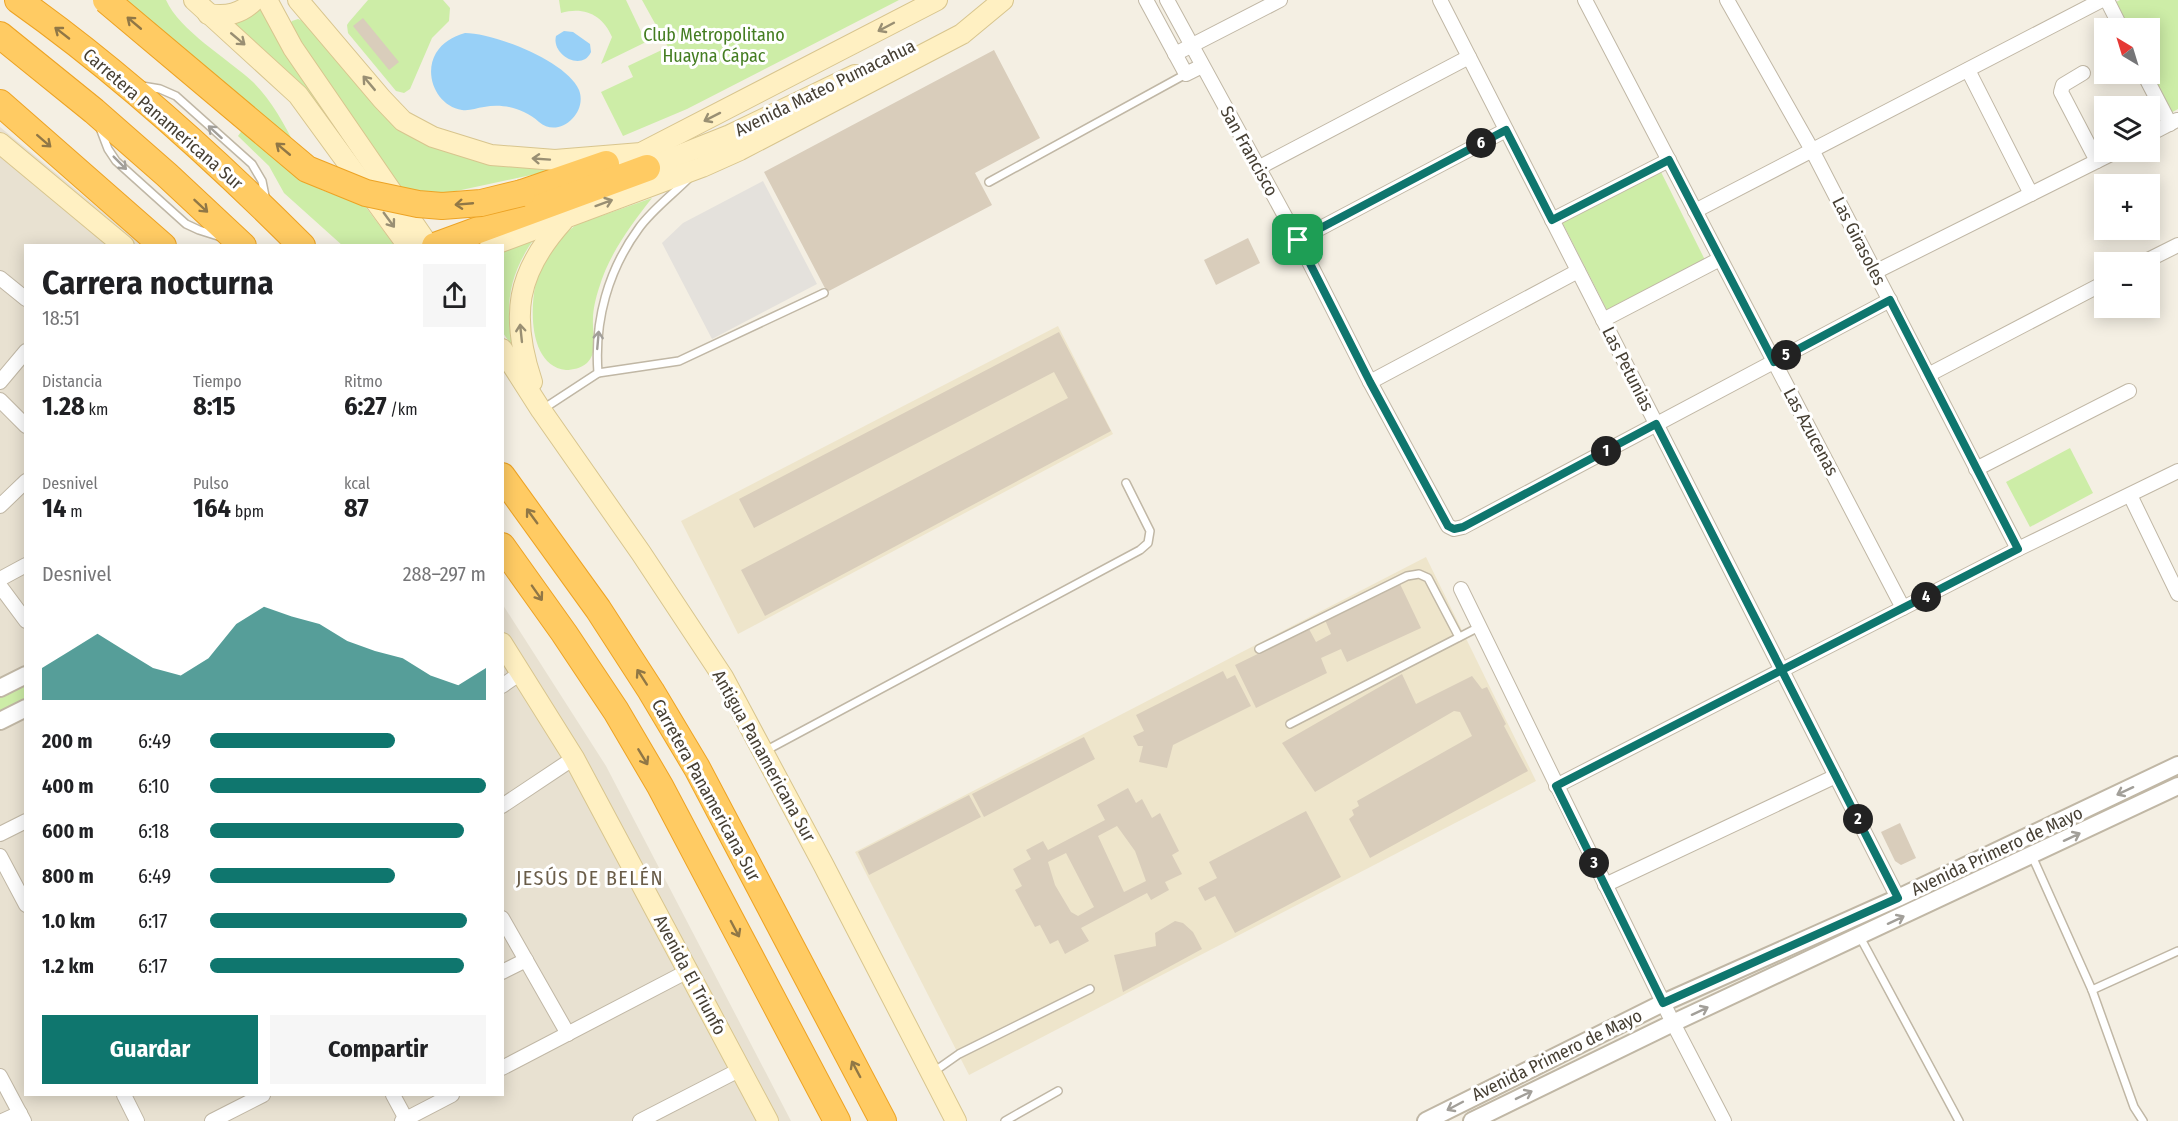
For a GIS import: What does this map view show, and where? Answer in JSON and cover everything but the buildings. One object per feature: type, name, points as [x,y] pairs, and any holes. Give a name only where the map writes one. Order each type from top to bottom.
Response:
[{"type":"highway","name":"Carretera Panamericana Sur","points":[[18,0],[123,83],[268,212],[300,244]]},
{"type":"highway","points":[[106,0],[307,169],[366,193],[418,204],[442,206],[481,202],[523,203]]},
{"type":"highway","points":[[0,35],[94,111],[241,243]]},
{"type":"highway","points":[[0,103],[160,244]]},
{"type":"highway","points":[[439,244],[523,203],[644,160]]},
{"type":"highway","name":"Carretera Panamericana Sur","points":[[504,479],[598,609],[697,768],[883,1121]]},
{"type":"highway","points":[[504,549],[616,711],[660,786],[837,1121]]},
{"type":"main road","points":[[194,0],[298,95],[407,244]]},
{"type":"main road","points":[[208,14],[229,16],[236,14],[246,9],[255,0]]},
{"type":"main road","points":[[267,0],[293,48],[428,244]]},
{"type":"main road","points":[[298,0],[403,121],[433,137],[491,155],[555,160],[644,160]]},
{"type":"main road","name":"Avenida Mateo Pumacahua","points":[[644,160],[937,0]]},
{"type":"main road","points":[[495,244],[702,167],[740,150],[962,34],[1001,0]]},
{"type":"main road","name":"Avenida Mateo Pumacahua","points":[[644,160],[729,135],[851,77],[1001,0]]},
{"type":"main road","points":[[0,143],[119,244]]},
{"type":"main road","points":[[541,410],[524,359],[519,329],[520,298],[528,272],[538,252],[566,218]]},
{"type":"main road","name":"Antigua Panamericana Sur","points":[[504,353],[723,677],[956,1121]]},
{"type":"main road","name":"Antigua Panamericana Sur","points":[[504,370],[541,410]]},
{"type":"main road","name":"Avenida El Triunfo","points":[[504,646],[574,758],[768,1121]]},
{"type":"street","points":[[1146,0],[1186,74],[1202,66]]},
{"type":"street","name":"San Francisco","points":[[1167,0],[1298,240],[1370,382],[1448,526],[1454,529],[1463,527],[1656,424]]},
{"type":"street","points":[[1175,54],[1280,0]]},
{"type":"street","name":"Las Petunias","points":[[1440,0],[1898,898]]},
{"type":"street","name":"Las Azucenas","points":[[1585,0],[1903,608]]},
{"type":"street","name":"Las Girasoles","points":[[1727,0],[1812,150],[2018,549]]},
{"type":"street","points":[[1695,211],[2102,0]]},
{"type":"street","points":[[2107,0],[2116,18]]},
{"type":"street","points":[[1258,168],[1469,57]]},
{"type":"street","points":[[1968,70],[2031,194]]},
{"type":"street","points":[[2083,73],[2063,85],[2061,92],[2094,155]]},
{"type":"street","points":[[2150,84],[2174,122],[2160,129]]},
{"type":"street","points":[[1298,240],[1506,130]]},
{"type":"street","points":[[1552,220],[1669,160]]},
{"type":"street","points":[[1875,272],[2095,162]]},
{"type":"street","points":[[2160,254],[2178,245]]},
{"type":"street","points":[[1603,320],[1720,259]]},
{"type":"street","points":[[1370,382],[1578,271]]},
{"type":"street","points":[[0,278],[24,297]]},
{"type":"street","points":[[1928,375],[2094,288]]},
{"type":"street","points":[[1656,424],[1890,300]]},
{"type":"street","points":[[0,382],[24,353]]},
{"type":"street","points":[[1976,469],[2129,391]]},
{"type":"street","points":[[0,400],[24,424]]},
{"type":"street","points":[[1556,786],[2018,549],[2178,471]]},
{"type":"street","points":[[0,506],[24,483]]},
{"type":"street","points":[[2130,495],[2178,594]]},
{"type":"street","points":[[0,579],[24,566]]},
{"type":"street","points":[[0,585],[24,618]]},
{"type":"street","points":[[1461,589],[1663,1003],[1724,1121]]},
{"type":"street","points":[[504,685],[522,672]]},
{"type":"street","points":[[0,688],[24,676]]},
{"type":"street","points":[[0,721],[24,709]]},
{"type":"street","points":[[504,805],[574,758]]},
{"type":"street","name":"Avenida Primero de Mayo","points":[[1426,1121],[1663,1003],[1898,898],[2178,765]]},
{"type":"street","points":[[1605,885],[1836,776]]},
{"type":"street","name":"Avenida Primero de Mayo","points":[[1472,1121],[1673,1023],[2178,786]]},
{"type":"street","points":[[0,834],[24,822]]},
{"type":"street","points":[[0,856],[24,901]]},
{"type":"street","points":[[504,922],[568,1034]]},
{"type":"street","points":[[504,971],[526,960]]},
{"type":"street","points":[[504,1067],[688,971]]},
{"type":"street","points":[[640,1121],[741,1069]]},
{"type":"street","points":[[0,1076],[22,1117],[2,1121]]},
{"type":"street","points":[[124,1096],[137,1121]]},
{"type":"street","points":[[212,1121],[262,1096]]},
{"type":"street","points":[[393,1096],[404,1120],[450,1096]]},
{"type":"lane","points":[[989,182],[1186,74]]},
{"type":"lane","points":[[598,373],[597,358],[603,304],[609,281],[623,252],[640,227],[702,167]]},
{"type":"lane","points":[[541,410],[598,373],[679,361],[824,293]]},
{"type":"lane","points":[[763,753],[1140,550],[1148,543],[1150,531],[1126,483]]},
{"type":"lane","points":[[1258,649],[1407,576],[1419,574],[1428,578],[1459,638]]},
{"type":"lane","points":[[1290,724],[1479,627]]},
{"type":"lane","points":[[2032,856],[2092,990],[2134,1107],[2143,1121]]},
{"type":"lane","points":[[1860,937],[1959,1121]]},
{"type":"lane","points":[[2092,990],[2178,951]]},
{"type":"lane","points":[[930,1074],[959,1054],[1090,989]]},
{"type":"lane","points":[[1005,1121],[1058,1091]]},
{"type":"shaded area","points":[[0,127],[142,244],[24,244],[24,1096],[504,1096],[504,607],[606,766],[791,1121],[0,1121]]},
{"type":"shaded area","points":[[763,181],[817,284],[712,339],[662,243],[683,223]]},
{"type":"shaded area","points":[[1058,326],[1113,434],[738,634],[681,521]]},
{"type":"shaded area","points":[[1426,557],[1536,781],[969,1075],[855,852]]},
{"type":"green space","points":[[116,0],[166,0],[172,11],[193,33],[260,89],[296,147]]},
{"type":"green space","points":[[368,0],[443,0],[450,8],[449,21],[432,38],[410,89],[404,93],[396,91],[348,33],[347,25]]},
{"type":"green space","points":[[559,0],[626,0],[646,42],[601,64],[612,37],[608,29],[592,14],[577,11],[561,13]]},
{"type":"green space","name":"Club Metropolitano Huayna Cápac","points":[[642,0],[899,0],[687,109],[623,136],[601,92],[633,77],[628,66],[668,47]]},
{"type":"green space","points":[[2120,0],[2178,0],[2178,109],[2167,115],[2154,84],[2160,84],[2160,18],[2119,18],[2112,4]]},
{"type":"green space","points":[[262,1],[353,148],[301,89],[233,24],[251,16]]},
{"type":"green space","points":[[298,19],[305,22],[406,132],[423,142],[458,155],[493,163],[550,171],[438,195],[400,188],[288,27],[292,21]]},
{"type":"green space","points":[[243,129],[289,171],[322,190],[365,206],[394,244],[341,244],[284,193],[269,166],[238,136]]},
{"type":"green space","points":[[1660,170],[1706,262],[1608,312],[1561,220]]},
{"type":"green space","points":[[652,198],[621,240],[603,275],[594,307],[594,348],[591,358],[582,366],[571,370],[552,365],[543,355],[533,325],[534,291],[545,257],[568,231],[579,223]]},
{"type":"green space","points":[[534,239],[519,265],[511,290],[509,316],[512,346],[504,334],[504,250]]},
{"type":"green space","points":[[2070,448],[2093,493],[2030,527],[2006,482]]},
{"type":"green space","points":[[24,684],[24,704],[0,716],[0,696]]},
{"type":"water","points":[[564,31],[573,32],[590,44],[591,52],[587,58],[575,61],[563,55],[558,49],[556,36]]},
{"type":"water","points":[[465,33],[511,43],[545,59],[560,69],[572,79],[579,90],[581,99],[576,115],[563,125],[555,127],[547,126],[513,108],[491,106],[462,110],[446,102],[439,96],[432,80],[432,62],[445,43]]},
{"type":"district","name":"JESÚS DE BELÉN","points":[[590,878]]},
{"type":"route","points":[[1298,240],[1370,382],[1448,526],[1454,529],[1463,527],[1656,424],[1750,609],[1782,670],[1898,898],[1663,1003],[1556,786],[1782,670],[1842,639],[2018,549],[1890,300],[1774,362],[1669,160],[1552,220],[1506,130],[1298,240]]}]
